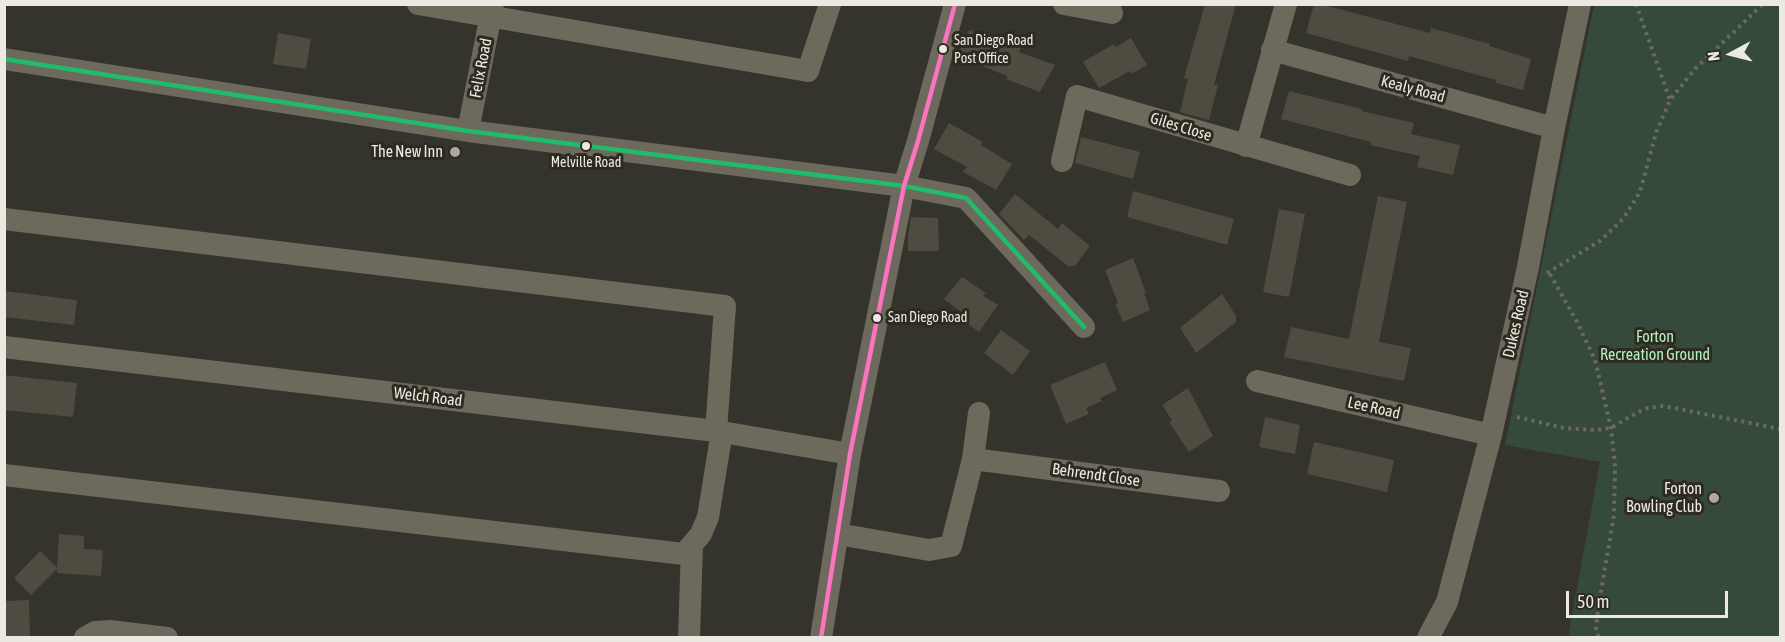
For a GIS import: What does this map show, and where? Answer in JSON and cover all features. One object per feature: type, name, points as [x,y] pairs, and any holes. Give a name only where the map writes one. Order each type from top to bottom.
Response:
[{"type":"street","points":[[418,4],[492,11],[808,71],[830,4]]},
{"type":"street","points":[[821,638],[850,453],[904,186],[955,4]]},
{"type":"street","points":[[1064,4],[1112,13]]},
{"type":"street","points":[[1246,146],[1286,4]]},
{"type":"street","name":"Dukes Road","points":[[1428,638],[1447,602],[1496,412],[1539,270],[1554,128],[1580,4]]},
{"type":"street","name":"Felix Road","points":[[468,131],[492,11]]},
{"type":"street","name":"Kealy Road","points":[[1272,50],[1554,128]]},
{"type":"street","points":[[4,59],[468,131],[904,186],[966,198],[1084,327]]},
{"type":"street","name":"Giles Close","points":[[1062,161],[1077,96],[1350,174]]},
{"type":"street","points":[[4,219],[726,306],[719,431],[708,517],[701,534],[684,554],[4,475]]},
{"type":"street","name":"Welch Road","points":[[4,347],[719,431],[850,453]]},
{"type":"street","name":"Lee Road","points":[[1257,381],[1491,435]]},
{"type":"street","points":[[838,534],[929,550],[951,546],[974,459],[979,413]]},
{"type":"street","name":"Behrendt Close","points":[[974,459],[1219,491]]},
{"type":"street","points":[[689,638],[692,546]]},
{"type":"street","points":[[85,638],[95,632],[110,631],[167,638]]},
{"type":"path","points":[[1636,4],[1670,100]]},
{"type":"path","points":[[1599,638],[1596,630],[1598,609],[1614,515],[1615,466],[1611,428],[1595,360],[1577,322],[1539,270],[1611,232],[1631,207],[1645,177],[1656,133],[1670,100],[1695,69],[1763,4]]},
{"type":"path","points":[[1496,412],[1580,430],[1611,428],[1638,412],[1664,406],[1780,429]]},
{"type":"green space","name":"Forton Recreation Ground","points":[[1594,5],[1780,5],[1780,637],[1570,637],[1569,631],[1600,462],[1505,445]]},
{"type":"building","points":[[1205,4],[1236,4],[1214,85],[1218,85],[1209,120],[1180,112],[1188,79],[1184,78]]},
{"type":"building","points":[[1314,4],[1430,33],[1431,28],[1490,44],[1489,46],[1531,59],[1523,90],[1496,83],[1496,80],[1409,56],[1408,61],[1306,33]]},
{"type":"building","points":[[969,30],[1021,48],[1019,52],[1055,65],[1040,92],[1006,79],[1007,76],[975,63],[974,65],[956,59]]},
{"type":"building","points":[[278,33],[311,39],[306,69],[273,64]]},
{"type":"building","points":[[1131,38],[1147,65],[1131,74],[1130,71],[1099,88],[1083,62],[1114,44],[1116,47]]},
{"type":"building","points":[[1289,91],[1414,123],[1411,134],[1460,145],[1453,175],[1417,167],[1420,156],[1370,145],[1371,142],[1281,119]]},
{"type":"building","points":[[949,123],[983,142],[981,145],[1012,164],[996,190],[963,172],[967,167],[934,149]]},
{"type":"building","points":[[1081,137],[1140,152],[1133,179],[1075,163]]},
{"type":"building","points":[[1133,191],[1234,219],[1227,245],[1127,217]]},
{"type":"building","points":[[1015,194],[1058,229],[1062,223],[1090,246],[1075,266],[1068,266],[1029,235],[1024,240],[999,214]]},
{"type":"building","points":[[1378,196],[1407,202],[1379,342],[1411,348],[1404,381],[1284,357],[1291,327],[1349,339]]},
{"type":"building","points":[[1279,209],[1305,214],[1289,297],[1263,292]]},
{"type":"building","points":[[911,217],[938,218],[939,251],[908,251]]},
{"type":"building","points":[[1133,258],[1150,310],[1123,322],[1105,270]]},
{"type":"building","points":[[962,277],[986,293],[983,296],[998,305],[979,332],[963,320],[967,316],[944,299]]},
{"type":"building","points":[[4,291],[77,300],[74,325],[4,317]]},
{"type":"building","points":[[1222,294],[1236,316],[1236,322],[1196,353],[1180,328]]},
{"type":"building","points":[[1001,330],[1030,351],[1013,375],[984,353]]},
{"type":"building","points":[[1105,362],[1117,390],[1100,398],[1102,401],[1086,408],[1089,414],[1066,424],[1050,385]]},
{"type":"building","points":[[4,375],[77,383],[73,417],[4,410]]},
{"type":"building","points":[[1188,388],[1213,436],[1189,452],[1169,422],[1172,420],[1162,405]]},
{"type":"building","points":[[1265,417],[1300,425],[1295,454],[1259,447]]},
{"type":"building","points":[[1314,442],[1394,460],[1387,492],[1307,474]]},
{"type":"building","points":[[59,534],[84,536],[84,549],[103,550],[101,576],[57,573],[57,569],[31,595],[14,578],[40,551],[57,568]]},
{"type":"building","points":[[29,600],[30,637],[5,638],[4,601]]},
{"type":"transit line","points":[[821,638],[850,454],[904,186],[955,4]]},
{"type":"transit line","points":[[4,59],[468,131],[904,186],[966,198],[1084,327]]},
{"type":"place","name":"San Diego Road Post Office","points":[[943,49]]},
{"type":"place","name":"Melville Road","points":[[586,146]]},
{"type":"place","name":"The New Inn","points":[[455,152]]},
{"type":"place","name":"San Diego Road","points":[[877,318]]},
{"type":"place","name":"Forton Bowling Club","points":[[1714,498]]}]
